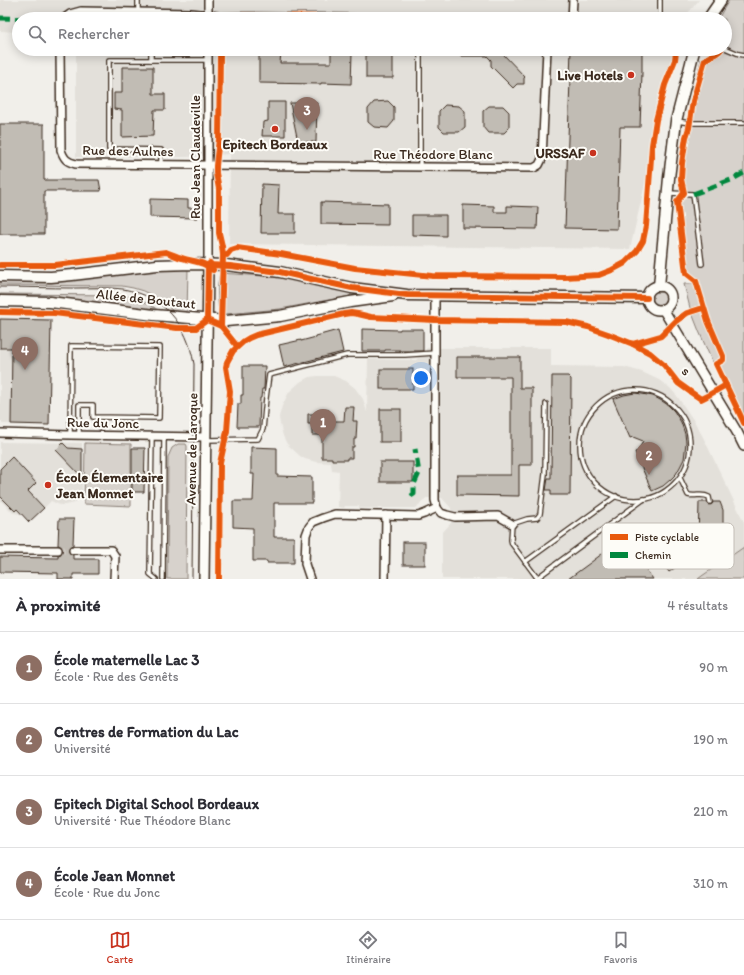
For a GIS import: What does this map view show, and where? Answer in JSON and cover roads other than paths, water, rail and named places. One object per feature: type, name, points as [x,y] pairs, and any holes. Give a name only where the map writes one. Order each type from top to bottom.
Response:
[{"type":"main road","points":[[713,12],[721,0]]},
{"type":"main road","points":[[659,286],[676,121],[691,56]]},
{"type":"main road","name":"Allée de Boutaut","points":[[0,276],[51,277],[157,265],[192,264],[230,266],[280,272],[352,288],[407,295]]},
{"type":"main road","name":"Allée de Boutaut","points":[[0,301],[50,302],[154,315],[226,321],[280,316],[350,302],[407,295],[647,298]]},
{"type":"street","points":[[208,0],[208,12]]},
{"type":"street","points":[[572,12],[573,0]]},
{"type":"street","points":[[77,12],[138,12]]},
{"type":"street","name":"Rue des Aulnes","points":[[60,56],[60,150],[63,158],[76,164],[208,165]]},
{"type":"street","name":"Rue Jean Claudeville","points":[[208,56],[208,265]]},
{"type":"street","name":"Rue Théodore Blanc","points":[[208,165],[534,168],[539,165],[542,158],[548,56]]},
{"type":"street","name":"Avenue de Laroque","points":[[204,579],[208,265]]},
{"type":"street","points":[[659,286],[668,289],[671,295],[670,303],[663,309],[657,310],[651,307],[647,298],[651,289],[659,286]]},
{"type":"street","points":[[435,295],[435,500],[437,508],[441,513],[455,517],[498,516],[512,524]]},
{"type":"street","points":[[663,309],[744,446]]},
{"type":"street","name":"Rue du Jonc","points":[[0,433],[152,436],[206,439]]},
{"type":"street","points":[[310,579],[305,564],[306,535],[308,527],[313,522],[332,515],[418,516],[437,508]]},
{"type":"street","points":[[385,579],[386,515]]},
{"type":"street","points":[[0,550],[58,550]]},
{"type":"street","points":[[73,550],[111,550],[115,556],[114,579]]},
{"type":"lane","points":[[138,0],[138,12]]},
{"type":"lane","points":[[660,0],[660,12]]},
{"type":"lane","points":[[732,51],[744,55]]},
{"type":"lane","points":[[420,56],[420,167]]},
{"type":"lane","points":[[161,165],[161,150],[109,149],[109,60],[208,60]]},
{"type":"lane","points":[[676,121],[690,123],[744,123]]},
{"type":"lane","points":[[668,193],[693,194],[702,264]]},
{"type":"lane","points":[[70,435],[71,346],[160,347],[159,418],[93,417],[93,405],[80,405],[79,435]]},
{"type":"lane","points":[[206,439],[258,439],[263,429],[269,375],[347,355],[405,355],[435,353]]},
{"type":"lane","points":[[635,389],[647,390],[666,398],[683,417],[690,435],[691,447],[687,464],[680,478],[674,485],[654,497],[644,499],[628,500],[603,489],[591,478],[586,470],[581,454],[581,435],[584,424],[593,409],[605,398],[613,394],[635,389]]},
{"type":"lane","points":[[546,404],[545,474],[540,514],[537,518],[527,519],[512,524],[512,544],[537,578],[602,530]]},
{"type":"lane","points":[[152,436],[150,574],[156,579]]},
{"type":"lane","points":[[163,579],[164,437]]},
{"type":"lane","points":[[680,478],[688,495],[705,495],[709,498],[710,502]]},
{"type":"lane","points":[[525,562],[616,496]]},
{"type":"lane","points":[[611,523],[644,499]]},
{"type":"tunnel","points":[[58,550],[73,550]]},
{"type":"tram line","points":[[0,287],[123,289],[138,293],[162,305],[179,325],[186,336],[194,364],[192,579]]},
{"type":"place","name":"Live Hotels","points":[[631,75]]},
{"type":"place","name":"Epitech Bordeaux","points":[[275,129]]},
{"type":"place","name":"Epitech Digital School Bordeaux","points":[[307,130]]},
{"type":"place","name":"URSSAF","points":[[593,153]]},
{"type":"place","name":"École Jean Monnet","points":[[25,370]]},
{"type":"place","name":"École maternelle Lac 3","points":[[323,442]]},
{"type":"place","name":"Centres de Formation du Lac","points":[[649,475]]},
{"type":"place","name":"École Élementaire Jean Monnet","points":[[48,485]]}]
